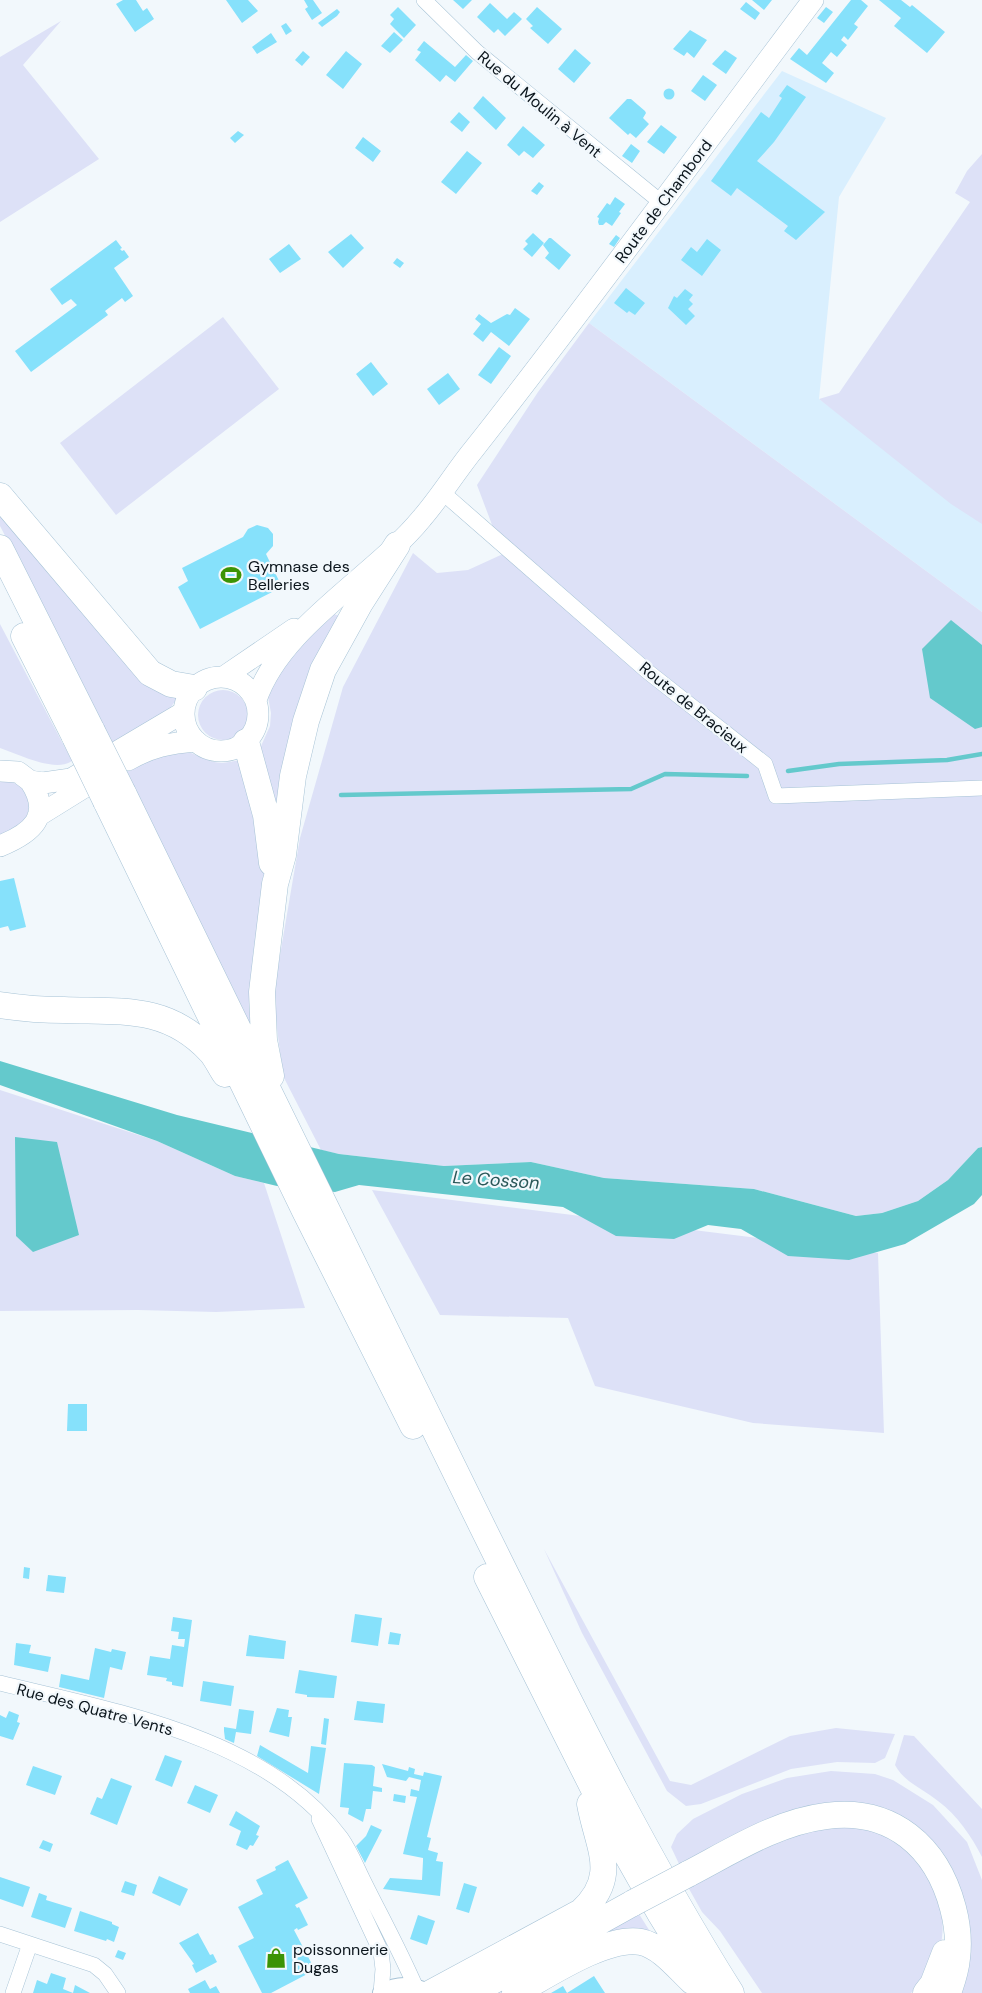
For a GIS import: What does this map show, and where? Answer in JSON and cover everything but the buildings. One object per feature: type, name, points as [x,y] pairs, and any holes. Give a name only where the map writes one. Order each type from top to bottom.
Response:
[{"type":"highway","points":[[0,496],[150,673],[171,684],[194,688]]},
{"type":"highway","points":[[397,545],[360,603],[323,670],[306,721],[293,776],[283,855],[275,884],[262,992],[262,1016],[272,1076],[275,1126],[305,1211],[585,1774],[650,1895],[707,1993]]},
{"type":"highway","points":[[0,548],[84,734],[275,1126],[330,1216],[435,1433],[646,1850],[731,1993]]},
{"type":"highway","points":[[0,588],[84,734]]},
{"type":"highway","points":[[246,742],[266,815],[275,884]]},
{"type":"highway","points":[[0,1005],[28,1009],[136,1012],[157,1017],[175,1025],[212,1052],[236,1092],[275,1126]]},
{"type":"highway","points":[[424,1991],[581,1912],[593,1901],[600,1890],[604,1876],[585,1774]]},
{"type":"highway","points":[[471,1993],[633,1903],[779,1829],[804,1820],[825,1816],[854,1815],[885,1822],[905,1833],[927,1853],[939,1870],[948,1890],[958,1942],[957,1957],[948,1993]]},
{"type":"highway","points":[[926,1993],[942,1966],[948,1944],[950,1920],[948,1890]]},
{"type":"highway","points":[[515,1993],[601,1947],[620,1942],[641,1942],[652,1946],[707,1993]]},
{"type":"highway","points":[[701,1946],[729,1976],[750,1993]]},
{"type":"main road","name":"Route de Chambord","points":[[316,617],[397,545],[422,519],[813,0]]},
{"type":"main road","points":[[225,676],[283,634],[316,617]]},
{"type":"main road","points":[[256,700],[262,682],[276,660],[316,617]]},
{"type":"main road","points":[[225,676],[244,684],[256,700],[258,722],[246,742],[237,748],[215,751],[196,741],[189,733],[185,723],[185,703],[194,688],[203,681],[225,676]]},
{"type":"main road","points":[[0,771],[18,772],[30,780],[43,783],[56,783],[71,779],[184,712]]},
{"type":"main road","points":[[38,816],[146,750],[169,744],[196,741]]},
{"type":"main road","points":[[0,846],[27,833],[35,825],[39,807],[37,791],[30,780]]},
{"type":"street","name":"Rue du Moulin à Vent","points":[[424,0],[477,52],[662,203]]},
{"type":"street","name":"Route de Bracieux","points":[[442,492],[647,670],[765,764],[776,796],[982,788]]},
{"type":"street","name":"Rue des Quatre Vents","points":[[0,1683],[115,1711],[177,1730],[234,1755],[269,1773],[295,1790],[341,1839],[424,1991]]},
{"type":"street","name":"Rue des Quatre Vents","points":[[314,1808],[332,1851],[381,1952],[382,1993]]},
{"type":"street","points":[[0,1934],[94,1965],[105,1974],[118,1993]]},
{"type":"street","points":[[13,1993],[30,1944]]},
{"type":"street","points":[[382,1993],[404,1986],[424,1991]]},
{"type":"shaded area","points":[[61,21],[23,65],[99,159],[0,222],[0,57]]},
{"type":"shaded area","points":[[782,71],[886,118],[839,197],[819,399],[982,519],[982,612],[589,323]]},
{"type":"shaded area","points":[[982,154],[982,524],[951,504],[819,399],[839,393],[970,202],[955,193],[967,171]]},
{"type":"shaded area","points":[[223,317],[279,389],[116,515],[60,443]]},
{"type":"shaded area","points":[[589,323],[982,612],[982,1147],[978,1148],[948,1180],[918,1201],[882,1213],[856,1216],[754,1189],[604,1178],[531,1162],[444,1166],[339,1154],[321,1150],[283,1076],[273,996],[300,838],[343,687],[413,553],[437,573],[468,570],[503,554],[477,485],[538,392]]},
{"type":"shaded area","points":[[0,507],[180,694],[169,710],[113,744],[0,526]]},
{"type":"shaded area","points":[[334,614],[344,618],[278,836],[257,755],[270,726],[271,713],[268,697],[270,686],[293,651]]},
{"type":"shaded area","points":[[0,624],[72,761],[65,764],[46,764],[0,748]]},
{"type":"shaded area","points":[[218,690],[228,690],[241,697],[248,710],[248,720],[241,733],[228,740],[218,740],[209,736],[202,729],[198,720],[198,710],[202,701],[209,694]]},
{"type":"shaded area","points":[[161,751],[186,751],[215,762],[243,759],[265,867],[255,1047],[125,768]]},
{"type":"shaded area","points":[[3,779],[23,789],[27,795],[29,808],[22,824],[0,835],[0,780]]},
{"type":"shaded area","points":[[0,1090],[157,1141],[235,1176],[264,1183],[305,1308],[216,1312],[0,1311]]},
{"type":"shaded area","points":[[372,1190],[878,1253],[884,1433],[753,1423],[595,1386],[568,1318],[440,1315]]},
{"type":"shaded area","points":[[544,1549],[670,1781],[691,1785],[790,1736],[836,1728],[895,1734],[885,1758],[875,1763],[837,1762],[791,1769],[701,1804],[686,1806],[667,1791],[582,1633]]},
{"type":"shaded area","points":[[904,1735],[914,1736],[982,1809],[982,1857],[958,1820],[938,1801],[909,1781],[895,1765]]},
{"type":"shaded area","points":[[831,1771],[875,1774],[893,1780],[933,1805],[967,1842],[982,1880],[982,1993],[955,1993],[963,1904],[953,1870],[943,1854],[923,1833],[893,1813],[863,1804],[831,1803],[800,1809],[769,1820],[680,1866],[671,1847],[677,1834],[693,1819],[742,1794],[787,1778]]},
{"type":"shaded area","points":[[840,1826],[867,1828],[885,1835],[902,1846],[928,1876],[942,1913],[943,1932],[937,1957],[927,1974],[911,1993],[762,1993],[720,1931],[702,1912],[688,1887],[772,1845],[805,1832]]},
{"type":"shaded area","points":[[639,1914],[656,1941],[569,1954],[500,1993],[494,1993]]},
{"type":"water","points":[[951,620],[982,645],[982,727],[975,729],[930,698],[922,649]]},
{"type":"water","name":"Le Cosson","points":[[0,1061],[177,1115],[339,1154],[444,1166],[531,1162],[604,1178],[754,1189],[856,1216],[882,1213],[918,1201],[948,1180],[978,1148],[982,1147],[982,1195],[974,1204],[905,1244],[849,1260],[788,1256],[741,1229],[708,1225],[674,1239],[616,1236],[563,1207],[359,1185],[335,1192],[277,1186],[235,1176],[157,1141],[0,1085]]},
{"type":"water","points":[[15,1137],[57,1142],[79,1235],[33,1252],[16,1236]]},
{"type":"waterway","points":[[788,771],[839,764],[947,760],[982,754]]},
{"type":"waterway","points":[[341,795],[631,789],[665,774],[747,776]]},
{"type":"place","name":"Gymnase des Belleries","points":[[231,575]]},
{"type":"place","name":"poissonnerie Dugas","points":[[276,1958]]}]
